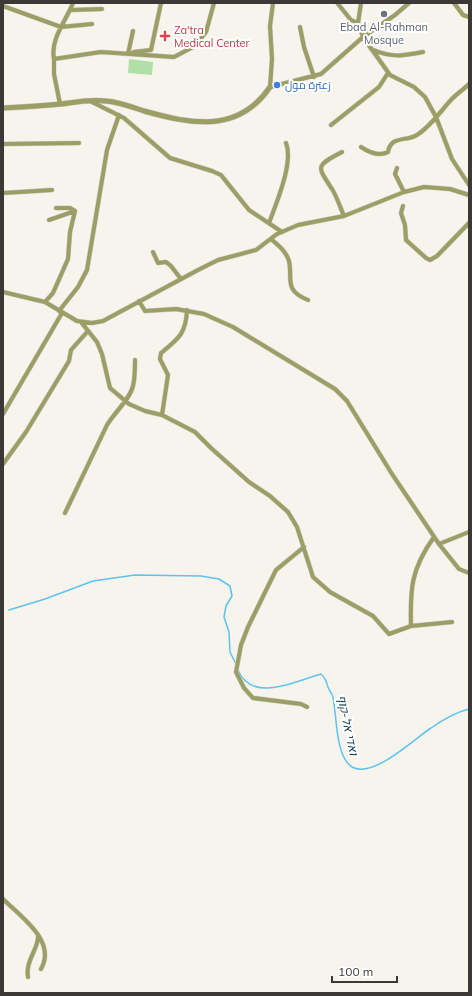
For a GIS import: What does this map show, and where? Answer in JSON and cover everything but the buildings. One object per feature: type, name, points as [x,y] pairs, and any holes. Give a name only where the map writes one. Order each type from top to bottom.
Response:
[{"type":"street","points":[[60,104],[54,74],[54,59],[52,50],[61,27],[74,3]]},
{"type":"street","points":[[129,54],[151,50],[161,3]]},
{"type":"street","points":[[54,59],[101,52],[174,58],[195,46],[206,32],[214,3]]},
{"type":"street","points":[[3,108],[60,104],[88,100],[107,101],[183,121],[219,122],[238,116],[264,96],[270,87],[272,59],[270,26],[274,3]]},
{"type":"street","points":[[361,3],[358,23],[363,37],[388,73],[396,80],[414,87],[425,97],[436,117],[449,154],[469,185]]},
{"type":"street","points":[[270,87],[321,74],[363,37],[395,15],[409,3]]},
{"type":"street","points":[[454,3],[463,15],[469,17]]},
{"type":"street","points":[[338,4],[351,20],[358,23]]},
{"type":"street","points":[[3,6],[61,27],[92,24]]},
{"type":"street","points":[[71,10],[102,9]]},
{"type":"street","points":[[300,27],[304,47],[314,77]]},
{"type":"street","points":[[129,54],[133,31]]},
{"type":"street","points":[[370,48],[382,54],[401,56],[423,52]]},
{"type":"street","points":[[331,125],[379,86],[388,73]]},
{"type":"street","points":[[361,147],[369,152],[384,154],[388,152],[391,143],[395,140],[414,136],[425,130],[450,100],[469,84]]},
{"type":"street","points":[[88,100],[119,115],[170,158],[212,170],[221,176],[249,210],[282,232]]},
{"type":"street","points":[[3,414],[60,312],[78,287],[87,270],[107,150],[119,115]]},
{"type":"street","points":[[3,144],[79,143]]},
{"type":"street","points":[[269,223],[282,187],[289,150],[286,143]]},
{"type":"street","points":[[342,152],[327,162],[321,168],[320,172],[332,188],[344,216]]},
{"type":"street","points":[[397,168],[394,174],[404,192]]},
{"type":"street","points":[[3,292],[45,302],[60,312],[81,322],[92,323],[103,321],[218,260],[256,250],[282,232],[298,225],[344,216],[404,192],[424,187],[450,189],[469,195]]},
{"type":"street","points":[[3,193],[52,190]]},
{"type":"street","points":[[403,206],[401,213],[405,225],[406,240],[430,260],[437,256],[462,228],[469,223]]},
{"type":"street","points":[[56,208],[70,208],[76,211]]},
{"type":"street","points":[[45,302],[54,292],[68,259],[70,232],[76,211]]},
{"type":"street","points":[[49,220],[76,211]]},
{"type":"street","points":[[271,239],[282,249],[289,260],[289,277],[292,289],[300,297],[308,300]]},
{"type":"street","points":[[153,252],[158,263],[166,262],[181,279]]},
{"type":"street","points":[[139,301],[144,311],[187,310],[204,314],[234,327],[335,389],[341,394],[439,544],[459,569],[469,573]]},
{"type":"street","points":[[162,415],[168,375],[160,359],[161,353],[181,336],[186,325],[187,310]]},
{"type":"street","points":[[81,322],[97,342],[102,354],[110,388],[125,401],[145,411],[162,415],[195,432],[211,448],[288,512],[297,527],[313,577],[330,592],[373,616],[389,634],[411,626],[452,622]]},
{"type":"street","points":[[3,464],[26,432],[69,361],[71,350],[88,331]]},
{"type":"street","points":[[65,513],[114,412],[125,401],[133,386],[135,360]]},
{"type":"street","points":[[439,544],[469,532]]},
{"type":"street","points":[[411,626],[410,594],[413,578],[421,559],[434,537]]},
{"type":"street","points":[[304,548],[276,570],[248,627],[241,645],[236,672],[244,688],[253,698],[301,704],[307,707]]},
{"type":"street","points":[[3,899],[38,933],[44,945],[46,959],[41,969]]},
{"type":"street","points":[[28,977],[31,954],[38,941],[38,933]]},
{"type":"green space","points":[[129,59],[153,62],[152,75],[128,73]]},
{"type":"waterway","name":"ואדי אל-קוף","points":[[9,610],[45,599],[93,581],[135,575],[201,576],[219,579],[230,586],[232,596],[226,606],[224,617],[229,632],[230,652],[236,664]]},
{"type":"waterway","name":"ואדי אל-קוף","points":[[238,670],[245,680],[253,686],[264,688],[287,685],[321,674],[325,678],[333,697],[342,754],[346,762],[352,767],[361,769],[371,768],[382,763],[439,722],[454,714],[469,709]]},
{"type":"place","name":"Ebad Al-Rahman Mosque","points":[[384,14]]},
{"type":"place","name":"Za'tra Medical Center","points":[[165,36]]},
{"type":"place","name":"زعترة مول","points":[[277,85]]}]
